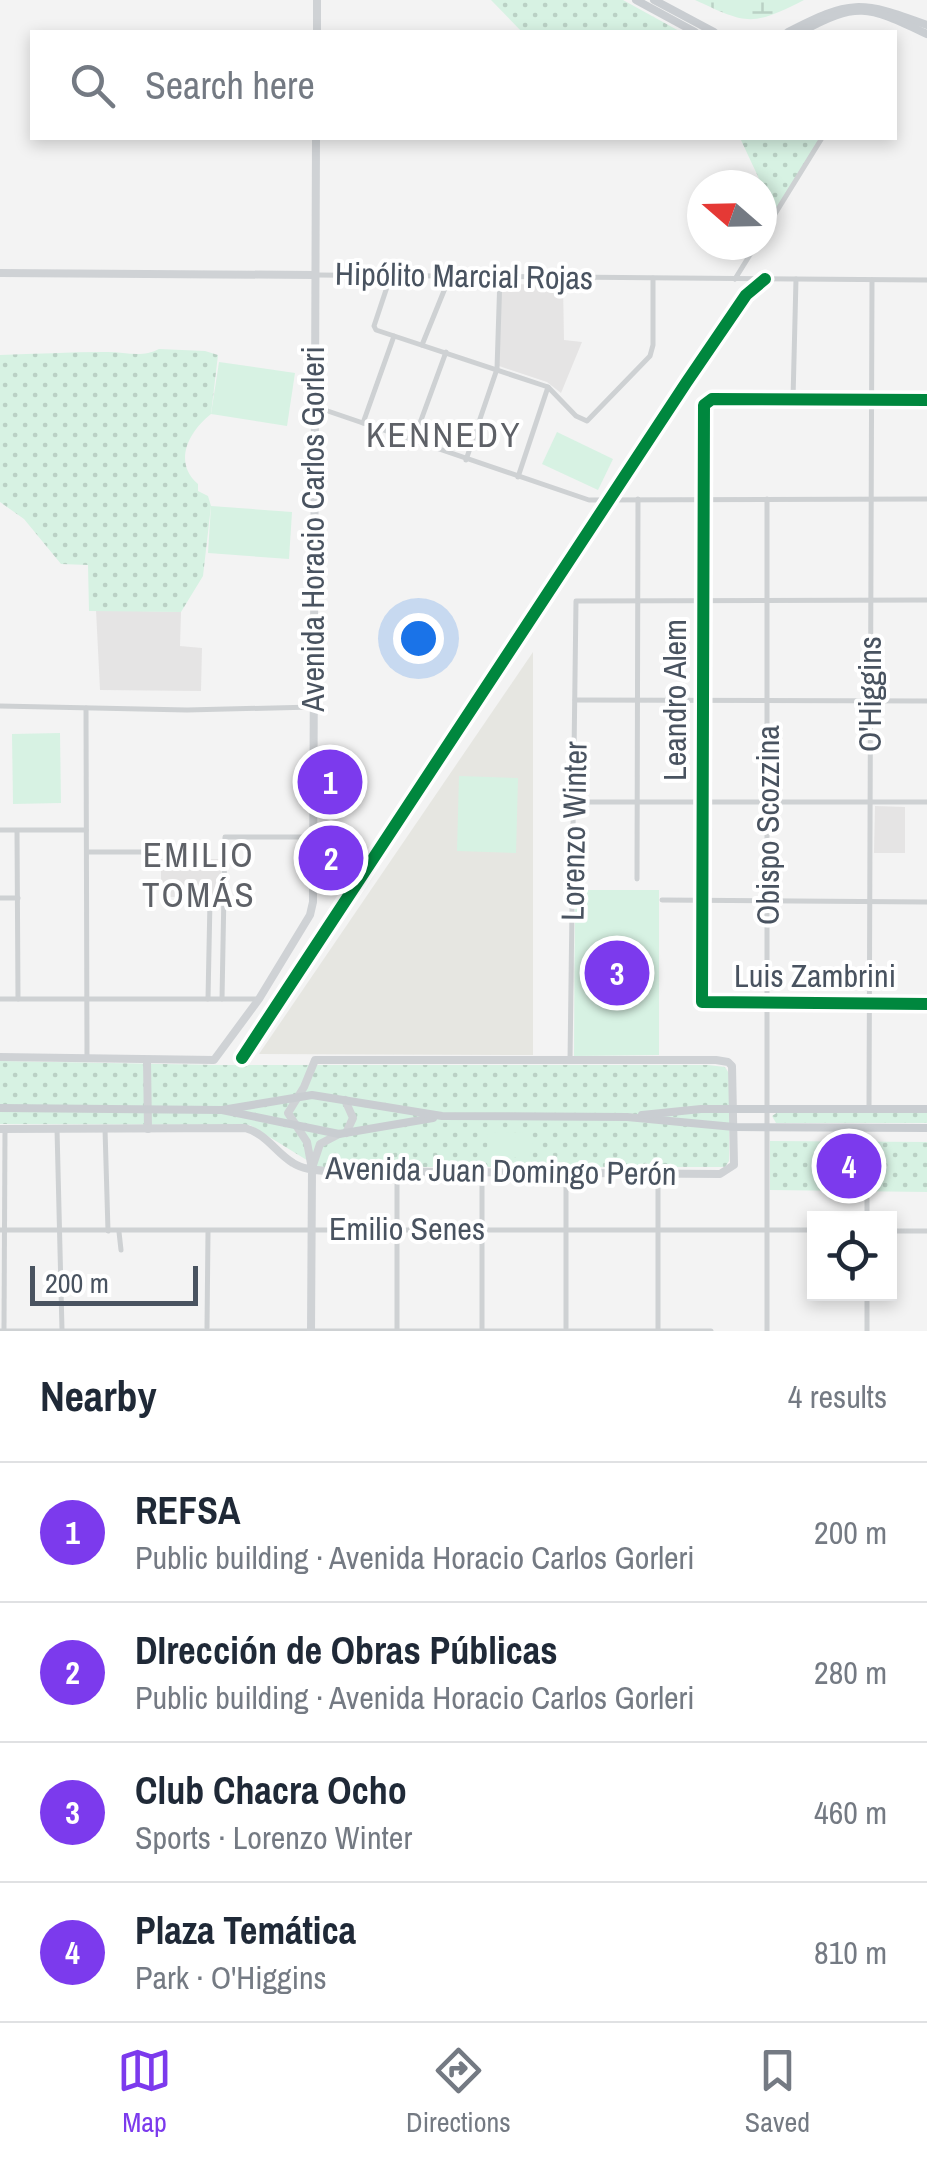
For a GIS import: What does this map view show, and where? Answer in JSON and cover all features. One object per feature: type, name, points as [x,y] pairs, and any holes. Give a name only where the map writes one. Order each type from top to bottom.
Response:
[{"type":"main road","points":[[316,30],[317,0]]},
{"type":"main road","points":[[636,0],[691,30]]},
{"type":"main road","points":[[654,0],[710,30]]},
{"type":"main road","points":[[791,30],[818,13],[849,1],[883,5],[927,25]]},
{"type":"main road","points":[[804,30],[829,16],[855,8],[882,14],[927,34]]},
{"type":"main road","name":"Avenida Horacio Carlos Gorleri","points":[[148,1060],[206,1061],[220,1056],[310,915],[313,902],[316,140]]},
{"type":"main road","name":"Hipólito Marcial Rojas","points":[[0,273],[314,275]]},
{"type":"main road","points":[[0,1057],[148,1060],[148,1129]]},
{"type":"main road","points":[[311,1331],[312,1169],[307,1142],[289,1118],[289,1107],[300,1094],[315,1060],[728,1062],[734,1073],[734,1127]]},
{"type":"main road","name":"Avenida Juan Domingo Perón","points":[[222,1110],[300,1094],[442,1116],[628,1117],[734,1127],[927,1128]]},
{"type":"main road","points":[[312,1169],[320,1144],[342,1134],[353,1118],[344,1100]]},
{"type":"main road","name":"Avenida Juan Domingo Perón","points":[[0,1108],[222,1110],[342,1134],[442,1116]]},
{"type":"main road","name":"Avenida Juan Domingo Perón","points":[[628,1117],[702,1109],[927,1109]]},
{"type":"main road","name":"Avenida Juan Domingo Perón","points":[[2,1129],[252,1130],[291,1162],[312,1169],[720,1174],[734,1165],[734,1127]]},
{"type":"street","points":[[777,211],[821,140]]},
{"type":"street","points":[[735,279],[747,260]]},
{"type":"street","name":"Hipólito Marcial Rojas","points":[[314,275],[927,280]]},
{"type":"street","points":[[391,276],[374,328],[548,387],[576,416],[587,421],[650,356],[653,278]]},
{"type":"street","points":[[422,345],[450,276]]},
{"type":"street","points":[[466,460],[496,369],[500,276]]},
{"type":"street","points":[[796,279],[793,399],[927,400]]},
{"type":"street","name":"O'Higgins","points":[[869,1109],[872,280]]},
{"type":"street","points":[[362,423],[394,336]]},
{"type":"street","points":[[413,442],[446,352]]},
{"type":"street","points":[[518,477],[548,387]]},
{"type":"street","name":"Leandro Alem","points":[[702,1002],[704,406],[707,400],[793,399]]},
{"type":"street","points":[[314,406],[589,500],[927,499]]},
{"type":"street","points":[[637,879],[638,498]]},
{"type":"street","name":"Obispo Scozzina","points":[[766,1331],[767,499]]},
{"type":"street","points":[[638,600],[927,600]]},
{"type":"street","name":"Lorenzo Winter","points":[[570,1060],[576,601],[638,600]]},
{"type":"street","points":[[576,700],[927,701]]},
{"type":"street","points":[[0,706],[314,707]]},
{"type":"street","points":[[86,708],[87,1058]]},
{"type":"street","points":[[576,802],[927,802]]},
{"type":"street","points":[[0,830],[86,830]]},
{"type":"street","points":[[17,830],[18,998]]},
{"type":"street","points":[[222,999],[225,837],[313,837]]},
{"type":"street","points":[[87,852],[149,852]]},
{"type":"street","points":[[0,898],[18,898]]},
{"type":"street","points":[[208,999],[210,900]]},
{"type":"street","points":[[662,900],[927,902]]},
{"type":"street","points":[[0,998],[258,999]]},
{"type":"street","name":"Luis Zambrini","points":[[702,1002],[927,1004]]},
{"type":"street","points":[[2,1129],[2,1331],[711,1331]]},
{"type":"street","points":[[56,1129],[62,1330]]},
{"type":"street","points":[[105,1129],[108,1231]]},
{"type":"street","points":[[396,1171],[397,1331]]},
{"type":"street","points":[[566,1171],[566,1330]]},
{"type":"street","points":[[482,1172],[482,1330]]},
{"type":"street","points":[[658,1172],[658,1331]]},
{"type":"street","points":[[867,1199],[867,1211]]},
{"type":"street","name":"Emilio Senes","points":[[2,1230],[807,1230]]},
{"type":"street","points":[[897,1230],[927,1231]]},
{"type":"street","points":[[119,1232],[121,1250]]},
{"type":"street","points":[[207,1330],[208,1232]]},
{"type":"street","points":[[867,1301],[867,1331]]},
{"type":"shaded area","points":[[501,284],[563,285],[564,340],[582,342],[561,393],[547,382],[499,366]]},
{"type":"shaded area","points":[[96,610],[181,612],[180,646],[202,648],[201,691],[100,690]]},
{"type":"shaded area","points":[[533,652],[533,1055],[259,1054]]},
{"type":"shaded area","points":[[875,806],[905,807],[905,853],[874,853]]},
{"type":"shaded area","points":[[161,859],[221,859],[222,897],[161,897]]},
{"type":"green space","points":[[491,0],[623,0],[677,30],[520,30]]},
{"type":"green space","points":[[695,0],[804,0],[772,15],[749,19]]},
{"type":"green space","points":[[741,140],[821,140],[777,210],[777,170],[755,170]]},
{"type":"green space","points":[[159,349],[218,355],[211,414],[190,439],[185,457],[190,476],[198,484],[198,491],[208,496],[211,506],[203,576],[181,612],[89,611],[88,565],[61,564],[24,519],[0,502],[0,355],[139,354]]},
{"type":"green space","points":[[219,362],[295,373],[287,426],[211,414]]},
{"type":"green space","points":[[557,432],[613,459],[598,490],[542,464]]},
{"type":"green space","points":[[211,506],[292,512],[289,559],[208,553]]},
{"type":"green space","points":[[60,733],[61,803],[13,804],[12,734]]},
{"type":"green space","points":[[459,776],[518,778],[516,853],[457,851]]},
{"type":"green space","points":[[575,890],[659,890],[659,1055],[574,1056]]},
{"type":"green space","points":[[0,1061],[725,1067],[730,1075],[729,1161],[725,1167],[318,1167],[250,1125],[0,1124]]},
{"type":"green space","points":[[778,1112],[927,1112],[927,1123],[776,1123],[772,1116]]},
{"type":"green space","points":[[488,1132],[530,1133],[533,1148],[529,1157],[487,1157]]},
{"type":"green space","points":[[770,1141],[927,1142],[927,1192],[770,1190]]},
{"type":"cycle path","points":[[242,1058],[686,383],[746,295],[765,279]]},
{"type":"cycle path","points":[[927,400],[712,399],[704,405],[702,1002],[927,1004]]},
{"type":"place","name":"REFSA","points":[[330,782]]},
{"type":"place","name":"DIrección de Obras Públicas","points":[[331,858]]},
{"type":"place","name":"Club Chacra Ocho","points":[[617,973]]},
{"type":"place","name":"Plaza Temática","points":[[849,1166]]},
{"type":"district","name":"KENNEDY","points":[[444,435]]},
{"type":"district","name":"EMILIO TOMÁS","points":[[199,875]]}]
